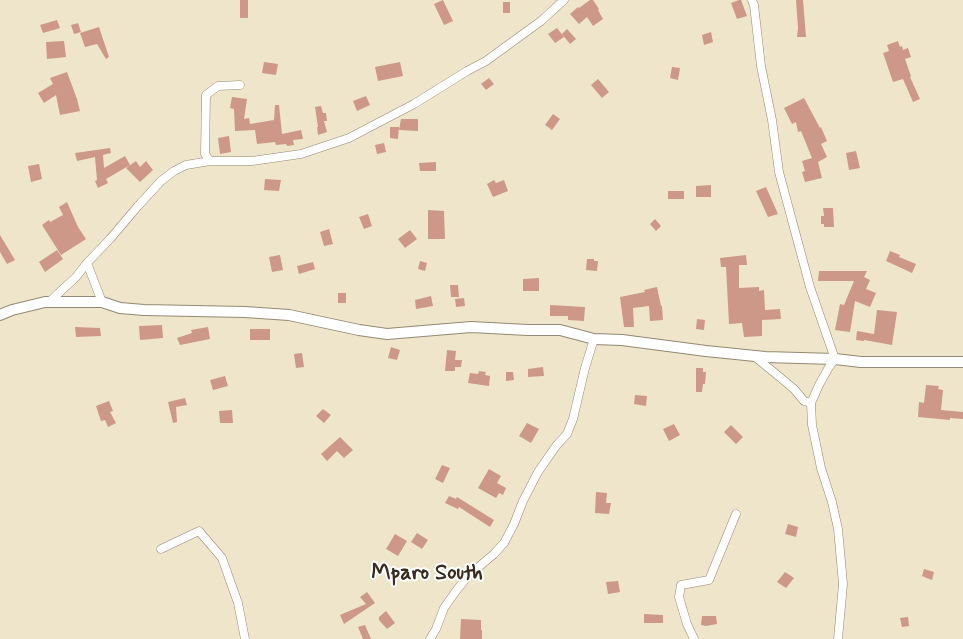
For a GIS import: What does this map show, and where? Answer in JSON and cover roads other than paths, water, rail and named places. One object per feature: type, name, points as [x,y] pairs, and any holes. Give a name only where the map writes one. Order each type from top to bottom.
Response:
[{"type":"street","points":[[50,302],[76,277],[138,206],[174,171],[186,165],[210,161],[252,162],[302,154],[349,138],[414,104],[486,61],[541,21],[564,0]]},
{"type":"street","points":[[752,0],[779,172],[810,287],[835,360]]},
{"type":"street","points":[[210,161],[205,154],[206,95],[218,86],[240,85]]},
{"type":"street","points":[[87,263],[102,302]]},
{"type":"street","points":[[0,315],[45,302],[102,302],[120,308],[144,310],[289,315],[387,334],[471,327],[560,330],[594,340],[622,340],[706,352],[754,356],[861,362],[963,362]]},
{"type":"street","points":[[430,639],[444,608],[456,591],[469,575],[504,543],[538,472],[567,434],[573,420],[585,368],[594,340]]},
{"type":"street","points":[[754,356],[794,389],[804,401],[811,403]]},
{"type":"street","points":[[835,360],[829,367],[811,403],[812,425],[821,468],[838,529],[843,584],[838,639]]},
{"type":"street","points":[[694,639],[686,624],[679,597],[681,585],[709,580],[736,514]]},
{"type":"street","points":[[161,549],[199,531],[222,558],[238,603],[245,639]]},
{"type":"district","name":"Mparo South","points":[[427,574]]}]
